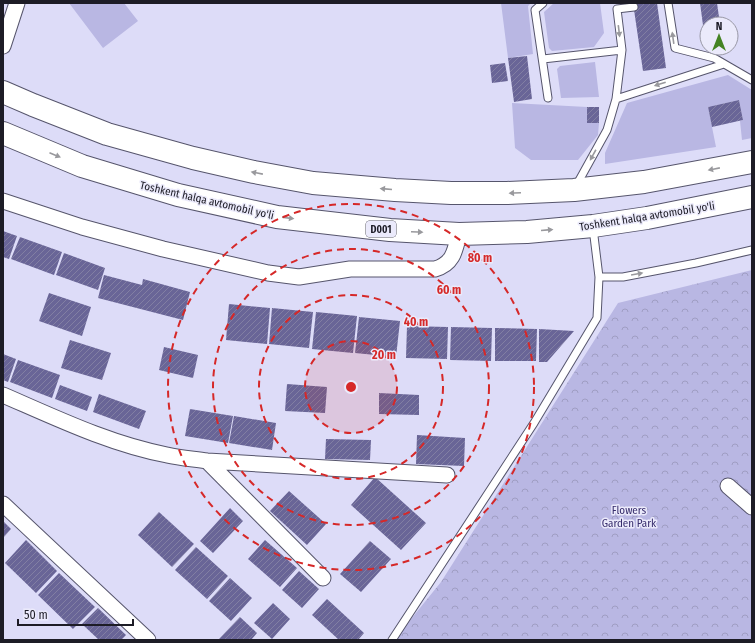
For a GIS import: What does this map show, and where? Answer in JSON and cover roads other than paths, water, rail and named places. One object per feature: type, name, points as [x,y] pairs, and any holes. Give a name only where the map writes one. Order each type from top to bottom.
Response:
[{"type":"highway","points":[[3,92],[107,134],[193,158],[254,172],[313,183],[451,193],[507,193],[574,190],[644,182],[752,162]]},
{"type":"highway","name":"Toshkent halqa avtomobil yo'li","points":[[11,136],[96,171],[178,195],[277,217],[390,230],[459,234],[527,232],[592,226],[647,218],[752,197]]},
{"type":"street","points":[[3,46],[17,3]]},
{"type":"street","points":[[3,201],[82,227],[163,248],[268,273],[299,277],[350,269],[435,269],[443,267],[456,251],[459,234]]},
{"type":"street","points":[[3,395],[80,428],[130,445],[167,455],[207,461],[447,475]]},
{"type":"street","points":[[207,461],[323,578]]},
{"type":"street","points":[[728,486],[752,506]]},
{"type":"street","points":[[3,504],[148,640]]},
{"type":"lane","points":[[543,3],[535,10],[548,98]]},
{"type":"lane","points":[[668,3],[675,48],[714,58],[752,80]]},
{"type":"lane","points":[[574,190],[607,130],[616,99],[622,50],[616,6],[634,6]]},
{"type":"lane","points":[[543,59],[622,50]]},
{"type":"lane","points":[[616,99],[724,64]]},
{"type":"lane","points":[[392,640],[534,423],[597,318],[599,277],[592,226]]},
{"type":"lane","points":[[599,277],[623,277],[696,263],[752,250]]},
{"type":"park label","name":"Flowers Garden Park","points":[[629,516]]}]
